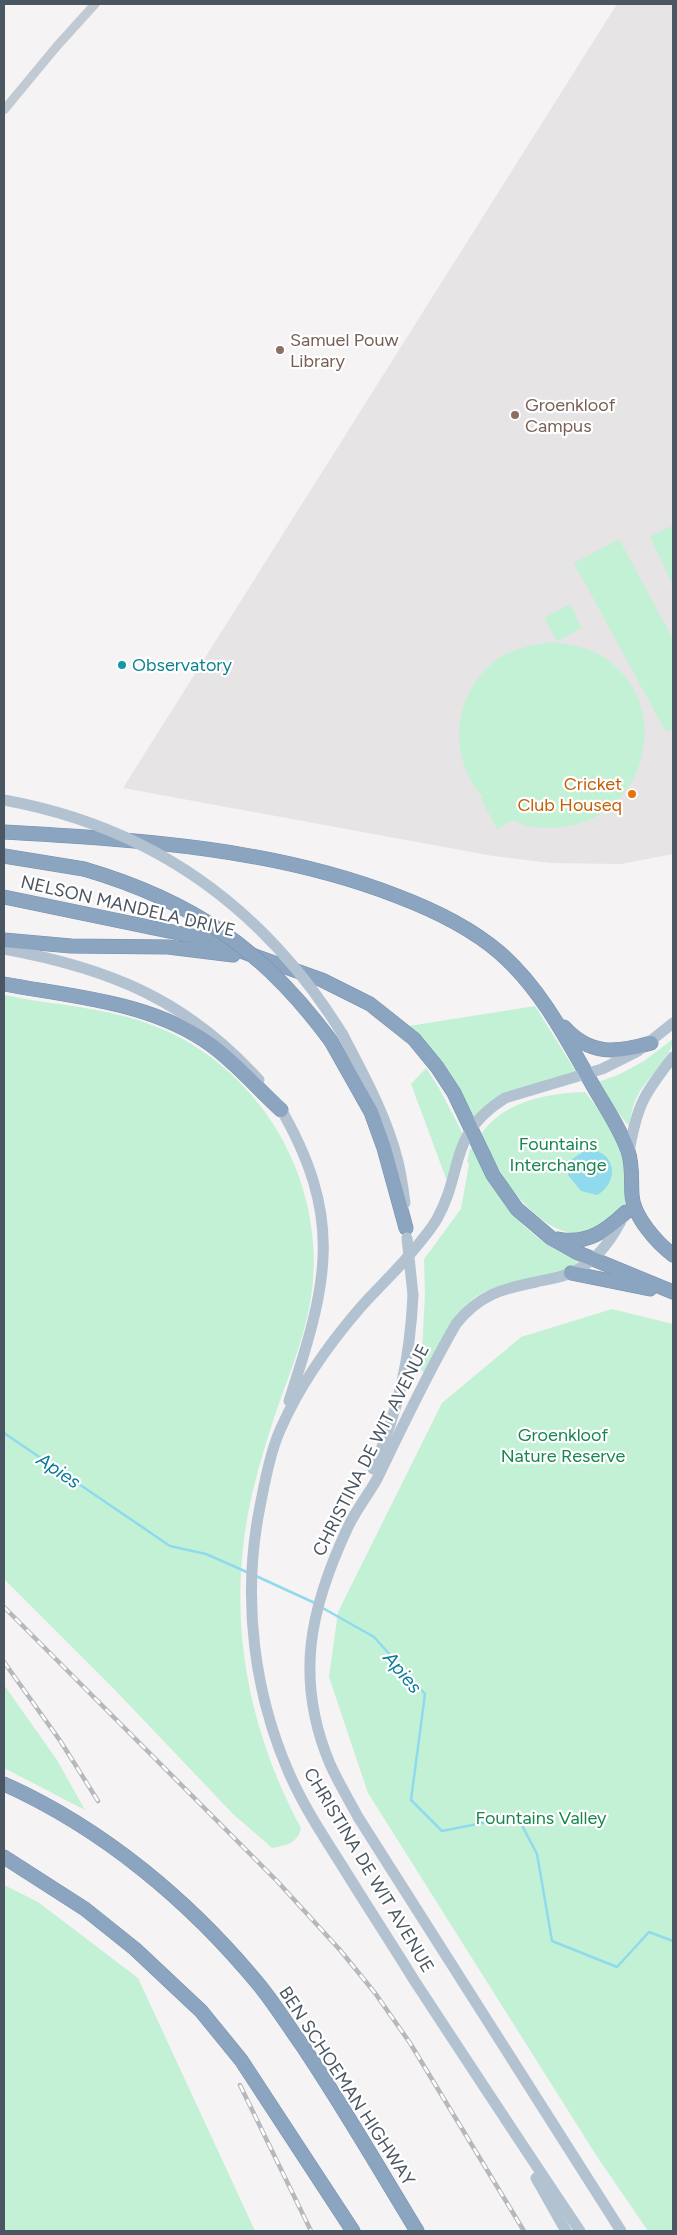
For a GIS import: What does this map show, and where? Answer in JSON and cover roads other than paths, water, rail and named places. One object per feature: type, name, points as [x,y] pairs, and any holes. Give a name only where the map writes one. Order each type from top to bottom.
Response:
[{"type":"highway","points":[[4,832],[188,845],[294,864],[378,888],[437,913],[480,937],[515,967],[574,1036],[594,1047],[616,1051],[651,1042]]},
{"type":"highway","points":[[4,856],[84,869],[127,881],[173,902],[234,940],[272,971],[337,1038],[371,1112],[384,1148],[407,1233]]},
{"type":"highway","name":"NELSON MANDELA DRIVE","points":[[4,897],[207,940],[278,963],[358,997],[403,1029],[437,1067],[472,1127]]},
{"type":"highway","points":[[4,940],[71,946],[168,947],[217,952],[278,963]]},
{"type":"highway","points":[[4,984],[130,1007],[165,1020],[214,1047],[282,1110]]},
{"type":"highway","points":[[549,1009],[629,1152],[632,1198],[652,1237],[673,1255]]},
{"type":"highway","points":[[472,1127],[503,1192],[517,1209],[551,1238],[592,1258],[673,1292]]},
{"type":"highway","points":[[551,1238],[577,1240],[590,1238],[608,1228],[626,1212]]},
{"type":"highway","points":[[571,1273],[673,1292]]},
{"type":"highway","name":"BEN SCHOEMAN HIGHWAY","points":[[4,1784],[33,1798],[106,1842],[166,1890],[201,1922],[236,1959],[261,1988],[316,2066],[418,2231]]},
{"type":"highway","points":[[4,1857],[85,1909],[135,1948],[201,2011],[241,2060],[353,2231]]},
{"type":"main road","points":[[4,800],[72,816],[113,832],[142,845],[201,879],[238,908],[282,951],[320,998],[337,1038]]},
{"type":"main road","points":[[4,949],[84,966],[153,995],[189,1017],[220,1040],[268,1090],[282,1110],[299,1140],[312,1174],[323,1220],[325,1247],[323,1274],[313,1322],[279,1431]]},
{"type":"main road","points":[[472,1127],[492,1107],[505,1098],[517,1093],[587,1075],[618,1062],[651,1042],[673,1023]]},
{"type":"main road","points":[[629,1152],[636,1114],[643,1098],[673,1057]]},
{"type":"main road","name":"CHRISTINA DE WIT AVENUE","points":[[472,1127],[461,1146],[450,1186],[436,1220],[402,1264],[360,1308],[330,1344],[297,1397],[279,1431],[262,1496],[255,1535],[251,1594],[253,1634],[259,1675],[274,1733],[288,1771],[326,1840],[483,2086],[580,2231]]},
{"type":"main road","points":[[626,1212],[632,1198]]},
{"type":"main road","name":"CHRISTINA DE WIT AVENUE","points":[[621,2231],[390,1868],[343,1789],[330,1763],[316,1718],[311,1689],[310,1640],[327,1575],[348,1526],[375,1482],[456,1324],[471,1307],[486,1297],[513,1287],[571,1273],[592,1258],[612,1239],[626,1212]]},
{"type":"main road","points":[[362,1501],[390,1427],[403,1386],[408,1358],[413,1295],[407,1233]]},
{"type":"main road","points":[[483,2086],[566,2231]]},
{"type":"street","points":[[4,110],[95,4]]},
{"type":"water","points":[[586,1150],[603,1154],[611,1166],[612,1174],[610,1181],[605,1189],[597,1195],[581,1191],[568,1175],[569,1161]]},
{"type":"waterway","name":"Apies","points":[[4,1433],[170,1546],[206,1554],[249,1573]]},
{"type":"waterway","name":"Apies","points":[[256,1576],[317,1604]]},
{"type":"waterway","name":"Apies","points":[[321,1607],[374,1637],[425,1694],[411,1800],[442,1831],[517,1816],[537,1854],[552,1941],[617,1967],[649,1932],[673,1941]]},
{"type":"railway","points":[[4,1607],[277,1881],[340,1950],[375,1993],[410,2043],[524,2231]]},
{"type":"railway","points":[[4,1662],[61,1742],[98,1801]]},
{"type":"railway","points":[[240,2085],[311,2231]]},
{"type":"place","name":"Samuel Pouw Library","points":[[280,350]]},
{"type":"place","name":"Groenkloof Campus","points":[[515,415]]},
{"type":"place","name":"Observatory","points":[[122,665]]},
{"type":"place","name":"Cricket Club Houseq","points":[[632,794]]},
{"type":"park label","name":"Fountains Interchange","points":[[558,1154]]},
{"type":"park label","name":"Groenkloof Nature Reserve","points":[[563,1445]]},
{"type":"park label","name":"Fountains Valley","points":[[541,1818]]}]
